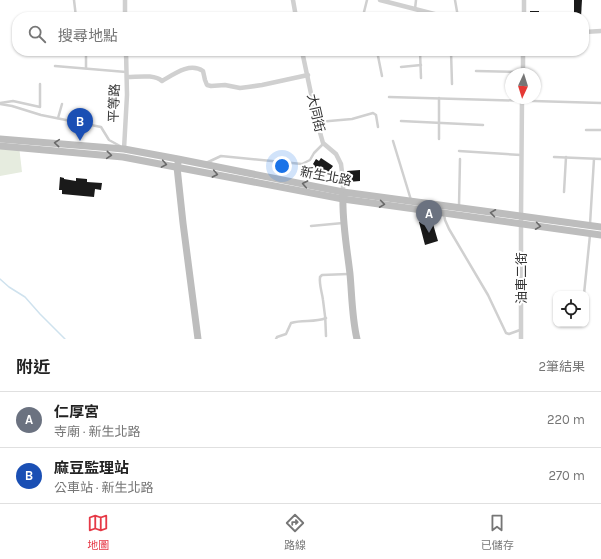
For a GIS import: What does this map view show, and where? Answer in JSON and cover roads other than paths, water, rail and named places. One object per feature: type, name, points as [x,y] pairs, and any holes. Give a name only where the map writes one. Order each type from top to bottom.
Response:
[{"type":"main road","name":"新生北路","points":[[0,139],[124,149],[178,158],[343,195],[411,201],[444,210],[459,208],[601,235]]},
{"type":"main road","name":"新生北路","points":[[0,146],[123,157],[343,195],[444,210],[520,220],[601,227]]},
{"type":"main road","name":"平等路","points":[[123,157],[124,149]]},
{"type":"main road","points":[[178,158],[177,167],[183,223],[198,339]]},
{"type":"main road","points":[[343,195],[344,223],[354,325],[357,339]]},
{"type":"street","points":[[125,0],[125,12]]},
{"type":"street","points":[[293,0],[295,12]]},
{"type":"street","points":[[380,0],[425,12]]},
{"type":"street","points":[[524,0],[524,12]]},
{"type":"street","points":[[589,32],[601,31]]},
{"type":"street","name":"平等路","points":[[124,149],[127,94],[126,56]]},
{"type":"street","name":"大同街","points":[[303,56],[317,122],[323,143],[336,154],[341,164],[343,195]]},
{"type":"street","points":[[523,56],[523,68]]},
{"type":"street","points":[[127,74],[148,77],[152,76],[159,78],[162,81],[177,72],[194,67],[204,71],[207,85],[225,85],[240,88],[308,75]]},
{"type":"street","name":"油車二街","points":[[521,339],[520,220],[522,104]]},
{"type":"lane","points":[[74,0],[75,12]]},
{"type":"lane","points":[[364,12],[367,0]]},
{"type":"lane","points":[[416,0],[417,10]]},
{"type":"lane","points":[[455,0],[457,12]]},
{"type":"lane","points":[[86,56],[86,69]]},
{"type":"lane","points":[[378,56],[382,76]]},
{"type":"lane","points":[[420,56],[421,78]]},
{"type":"lane","points":[[451,56],[452,84]]},
{"type":"lane","points":[[400,66],[421,65]]},
{"type":"lane","points":[[55,66],[127,74]]},
{"type":"lane","points":[[476,72],[505,73]]},
{"type":"lane","points":[[0,104],[13,102],[40,107],[40,84]]},
{"type":"lane","points":[[389,97],[505,99]]},
{"type":"lane","points":[[439,98],[439,139]]},
{"type":"lane","points":[[541,100],[601,103]]},
{"type":"lane","points":[[0,104],[41,115],[101,127],[109,140],[124,149]]},
{"type":"lane","points":[[58,118],[62,104]]},
{"type":"lane","points":[[317,122],[352,119],[373,113],[376,115],[378,127]]},
{"type":"lane","points":[[401,121],[483,125]]},
{"type":"lane","points":[[586,130],[601,130]]},
{"type":"lane","points":[[393,141],[411,201]]},
{"type":"lane","points":[[204,164],[221,156],[302,164],[310,160],[323,143]]},
{"type":"lane","points":[[459,152],[521,155]]},
{"type":"lane","points":[[554,157],[601,159]]},
{"type":"lane","points":[[564,192],[566,157]]},
{"type":"lane","points":[[459,208],[460,159]]},
{"type":"lane","points":[[590,226],[594,159]]},
{"type":"lane","points":[[444,210],[445,220],[449,229],[488,295],[506,333],[509,334],[521,330]]},
{"type":"lane","points":[[311,226],[344,223]]},
{"type":"lane","points":[[584,291],[590,233]]},
{"type":"lane","points":[[326,336],[326,318],[319,281],[320,277],[322,275],[350,274]]},
{"type":"lane","points":[[276,339],[277,337],[286,334],[291,322],[297,320],[321,320],[326,318]]},
{"type":"waterway","points":[[0,279],[9,287],[25,297],[65,339]]},
{"type":"place","name":"麻豆監理站","points":[[80,141]]},
{"type":"place","name":"仁厚宮","points":[[429,233]]}]
